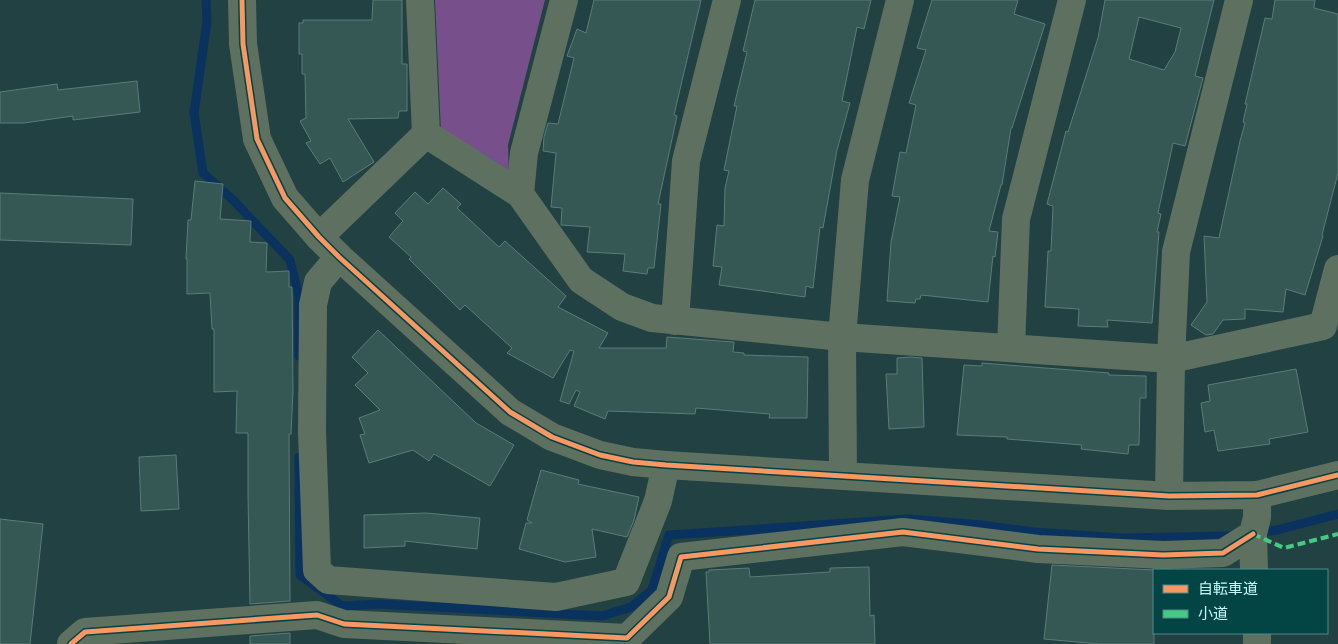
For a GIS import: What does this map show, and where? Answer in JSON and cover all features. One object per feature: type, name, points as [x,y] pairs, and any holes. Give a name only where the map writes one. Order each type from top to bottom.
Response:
[{"type":"street","points":[[242,0],[243,44],[257,139],[285,198],[339,258],[510,412],[552,437],[600,455],[633,462],[1169,496],[1255,515]]},
{"type":"street","points":[[319,238],[426,134],[420,0]]},
{"type":"street","points":[[520,194],[524,153],[564,0]]},
{"type":"street","points":[[675,321],[686,161],[727,0]]},
{"type":"street","points":[[843,476],[842,337],[855,180],[900,0]]},
{"type":"street","points":[[1011,348],[1016,219],[1072,0]]},
{"type":"street","points":[[1169,496],[1171,359],[1176,252],[1238,0]]},
{"type":"street","points":[[426,134],[520,194],[581,280],[622,307],[652,318],[842,337],[1171,359],[1323,326],[1338,269]]},
{"type":"street","points":[[339,258],[318,282],[314,305],[312,432],[317,570],[328,580],[556,597],[626,582],[658,501],[666,465]]},
{"type":"street","points":[[317,610],[344,634],[627,641],[669,598],[681,557],[902,532],[1038,549],[1163,555],[1223,552],[1255,515],[1338,475]]},
{"type":"street","points":[[1254,569],[1255,515]]},
{"type":"street","points":[[317,610],[328,580]]},
{"type":"street","points":[[72,644],[85,632],[206,633],[317,610]]},
{"type":"shaded area","points":[[435,0],[545,0],[508,145],[509,178],[441,132]]},
{"type":"building","points":[[373,0],[402,0],[402,64],[407,64],[407,111],[399,111],[398,118],[348,119],[374,162],[343,182],[330,158],[320,164],[306,143],[311,141],[300,121],[306,118],[305,74],[302,74],[302,54],[299,54],[299,23],[303,23],[303,20],[372,20]]},
{"type":"building","points":[[594,0],[701,0],[674,115],[677,116],[658,204],[661,204],[654,268],[648,268],[647,274],[623,271],[625,254],[587,252],[590,227],[561,225],[562,208],[551,207],[556,153],[543,151],[544,137],[548,123],[558,124],[574,58],[567,56],[577,29],[586,33]]},
{"type":"building","points":[[755,0],[871,0],[864,29],[857,27],[842,101],[850,103],[837,150],[823,228],[820,227],[813,288],[806,286],[805,297],[719,285],[722,267],[713,266],[717,225],[724,226],[725,188],[729,171],[724,170],[737,106],[734,106],[747,52],[743,51]]},
{"type":"building","points":[[932,0],[1018,0],[1014,14],[1045,24],[1011,128],[1002,185],[989,231],[998,232],[995,257],[993,256],[988,302],[921,295],[920,299],[916,299],[915,303],[887,301],[891,242],[900,197],[892,196],[900,152],[906,153],[916,105],[909,103],[926,50],[917,48]]},
{"type":"building","points":[[1105,0],[1214,0],[1195,76],[1203,78],[1185,146],[1173,143],[1158,213],[1161,214],[1157,232],[1159,232],[1152,323],[1107,320],[1108,327],[1078,326],[1079,309],[1045,307],[1048,251],[1051,251],[1053,206],[1047,204],[1066,131],[1068,132],[1098,38]],"holes":[[[1139,17],[1181,28],[1175,52],[1164,70],[1129,59]]]},
{"type":"building","points":[[1275,0],[1315,0],[1314,8],[1338,14],[1338,173],[1323,236],[1305,295],[1286,289],[1283,312],[1245,309],[1245,319],[1223,320],[1213,334],[1206,335],[1191,325],[1207,302],[1204,236],[1219,238],[1245,123],[1243,122],[1247,104],[1245,104],[1265,18],[1272,19]]},
{"type":"building","points":[[137,81],[140,112],[73,120],[73,116],[24,123],[0,123],[0,92],[57,84],[58,90]]},
{"type":"building","points":[[195,181],[223,184],[220,219],[251,221],[250,242],[267,243],[266,272],[289,271],[289,287],[292,287],[293,391],[291,434],[289,434],[290,601],[250,604],[248,433],[236,433],[237,391],[214,392],[214,329],[212,329],[210,293],[187,294],[188,220],[191,220]]},
{"type":"building","points":[[443,188],[461,204],[457,208],[499,247],[505,241],[566,296],[558,307],[608,333],[599,348],[666,348],[667,337],[734,342],[733,352],[744,353],[744,355],[808,357],[807,418],[769,418],[770,414],[696,408],[695,414],[608,411],[605,419],[574,406],[580,392],[576,390],[569,404],[560,401],[574,351],[570,350],[553,378],[507,353],[512,348],[465,305],[460,310],[409,259],[411,257],[389,237],[403,221],[395,213],[415,192],[428,204]]},
{"type":"building","points":[[0,193],[133,199],[131,245],[0,240]]},
{"type":"building","points":[[378,330],[476,423],[514,445],[490,486],[434,454],[429,461],[413,450],[369,463],[360,435],[365,434],[359,418],[380,410],[355,385],[368,373],[352,357]]},
{"type":"building","points":[[897,358],[922,358],[924,427],[889,429],[886,374],[897,374]]},
{"type":"building","points":[[982,363],[1109,373],[1109,375],[1146,376],[1146,398],[1140,398],[1139,445],[1129,445],[1128,454],[1081,449],[1082,445],[1007,439],[1007,437],[957,435],[964,365],[982,366]]},
{"type":"building","points":[[1296,369],[1308,432],[1269,439],[1270,444],[1218,451],[1214,430],[1205,432],[1201,403],[1210,401],[1208,385]]},
{"type":"building","points":[[176,455],[179,509],[141,511],[139,457]]},
{"type":"building","points":[[541,470],[579,480],[578,484],[639,497],[634,520],[627,537],[592,529],[596,557],[565,562],[519,549],[526,523],[532,523],[527,520]]},
{"type":"building","points":[[426,513],[480,518],[477,549],[405,541],[405,546],[364,548],[364,515]]},
{"type":"building","points":[[0,519],[43,524],[30,644],[0,644]]},
{"type":"building","points":[[1052,565],[1153,570],[1154,644],[1099,644],[1044,639]]},
{"type":"building","points":[[869,567],[870,616],[874,615],[875,644],[710,644],[706,572],[709,572],[709,570],[749,568],[750,577],[830,572],[830,568]]},
{"type":"building","points":[[290,633],[290,644],[250,644],[250,636]]},
{"type":"waterway","points":[[206,0],[207,21],[194,113],[203,173],[234,201],[290,260],[299,297],[299,356]]},
{"type":"waterway","points":[[299,457],[300,575],[342,606],[379,604],[602,616],[631,607],[652,590],[669,535],[908,519],[982,525],[1033,532],[1122,538],[1233,536]]},
{"type":"waterway","points":[[1256,533],[1277,530],[1338,514]]},
{"type":"marked path","points":[[1253,534],[1284,548],[1338,534]]},
{"type":"cycle path","points":[[242,0],[243,44],[257,139],[285,198],[339,257],[510,412],[552,437],[600,455],[633,462],[1169,496],[1257,495],[1338,475]]},
{"type":"cycle path","points":[[71,644],[85,632],[317,615],[344,624],[627,638],[669,597],[681,557],[903,532],[1038,549],[1163,555],[1223,553],[1253,534]]}]
